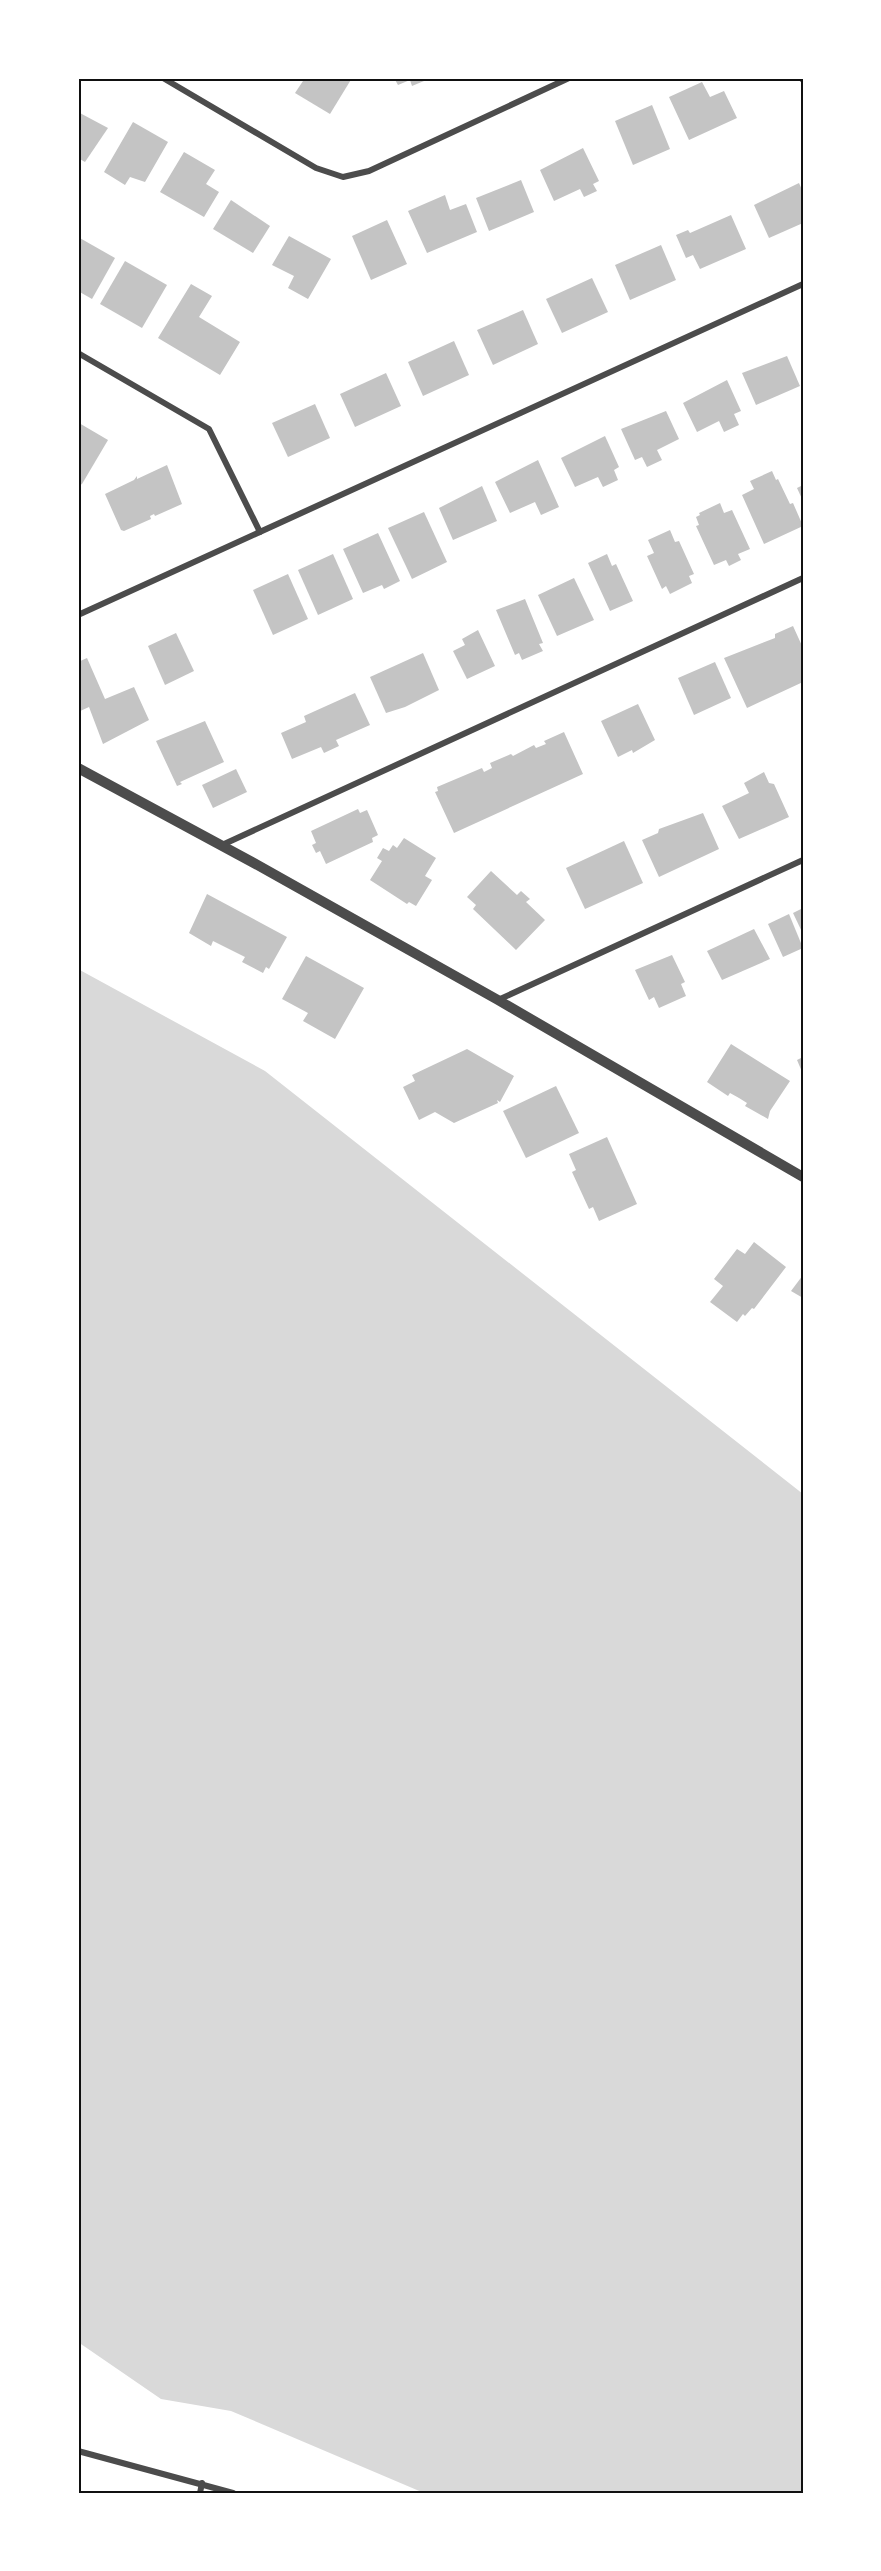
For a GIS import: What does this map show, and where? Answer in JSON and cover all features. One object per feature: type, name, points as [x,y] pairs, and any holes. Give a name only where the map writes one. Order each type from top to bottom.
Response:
[{"type":"street","points":[[163,78],[316,168],[343,177],[369,171],[569,78]]},
{"type":"street","points":[[78,615],[803,284]]},
{"type":"street","points":[[78,353],[209,429],[260,532]]},
{"type":"street","points":[[221,846],[803,578]]},
{"type":"street","points":[[78,768],[498,1000],[802,1175]]},
{"type":"street","points":[[498,1000],[803,860]]},
{"type":"street","points":[[78,2451],[233,2493]]},
{"type":"street","points":[[200,2493],[202,2483]]},
{"type":"shaded area","points":[[78,969],[265,1071],[803,1494],[803,2493],[424,2493],[231,2411],[161,2399],[78,2342]]},
{"type":"building","points":[[305,78],[352,78],[330,114],[295,93]]},
{"type":"building","points":[[394,78],[423,78],[424,81],[412,86],[410,80],[398,85]]},
{"type":"building","points":[[702,82],[710,97],[724,91],[737,118],[689,140],[669,97]]},
{"type":"building","points":[[652,105],[670,149],[633,165],[615,121]]},
{"type":"building","points":[[78,112],[108,128],[85,162],[78,158]]},
{"type":"building","points":[[133,122],[168,142],[145,182],[130,177],[125,185],[104,172]]},
{"type":"building","points":[[583,148],[599,181],[593,184],[597,191],[584,197],[580,189],[554,201],[540,170]]},
{"type":"building","points":[[184,152],[215,170],[206,184],[219,192],[204,217],[160,192]]},
{"type":"building","points":[[521,180],[534,212],[489,231],[476,198]]},
{"type":"building","points":[[799,183],[803,192],[803,223],[769,238],[754,205]]},
{"type":"building","points":[[445,195],[450,210],[466,204],[477,232],[427,253],[408,211]]},
{"type":"building","points":[[231,200],[270,226],[253,253],[213,229]]},
{"type":"building","points":[[731,215],[746,249],[700,269],[693,255],[686,258],[676,235],[688,230],[690,233]]},
{"type":"building","points":[[387,220],[407,264],[371,280],[352,236]]},
{"type":"building","points":[[289,236],[331,259],[308,299],[288,288],[294,276],[272,265]]},
{"type":"building","points":[[78,237],[115,258],[92,299],[78,291]]},
{"type":"building","points":[[661,245],[676,280],[630,300],[615,265]]},
{"type":"building","points":[[125,261],[167,285],[142,328],[100,304]]},
{"type":"building","points":[[592,278],[608,312],[562,333],[546,299]]},
{"type":"building","points":[[191,284],[212,296],[199,317],[240,342],[220,375],[158,338]]},
{"type":"building","points":[[523,310],[538,344],[493,365],[477,330]]},
{"type":"building","points":[[454,341],[469,375],[423,396],[408,362]]},
{"type":"building","points":[[787,356],[800,386],[756,405],[742,373]]},
{"type":"building","points":[[386,373],[401,406],[355,427],[340,394]]},
{"type":"building","points":[[727,380],[741,411],[734,414],[739,425],[724,432],[719,421],[697,432],[683,403]]},
{"type":"building","points":[[315,404],[330,438],[288,457],[272,423]]},
{"type":"building","points":[[666,411],[679,439],[657,450],[662,460],[647,467],[642,457],[635,460],[621,429]]},
{"type":"building","points":[[79,423],[108,440],[82,484],[78,486]]},
{"type":"building","points":[[605,436],[619,467],[614,470],[618,480],[603,487],[598,477],[575,487],[561,458]]},
{"type":"building","points":[[538,460],[559,507],[541,515],[535,502],[510,513],[495,482]]},
{"type":"building","points":[[167,465],[182,504],[155,516],[154,514],[150,516],[151,519],[124,531],[121,530],[105,494],[134,480],[137,476],[137,479]]},
{"type":"building","points":[[772,471],[790,504],[793,503],[803,526],[764,544],[742,495],[754,489],[750,481]]},
{"type":"building","points":[[803,485],[803,501],[797,488]]},
{"type":"building","points":[[482,486],[497,521],[453,540],[439,508]]},
{"type":"building","points":[[720,503],[724,513],[732,510],[750,549],[738,554],[741,560],[729,566],[726,560],[714,565],[696,526],[699,525],[696,517],[700,515],[699,513]]},
{"type":"building","points":[[424,512],[447,562],[412,579],[388,528]]},
{"type":"building","points":[[670,530],[675,542],[679,541],[694,574],[689,576],[692,583],[670,594],[666,586],[662,589],[647,556],[654,553],[648,540]]},
{"type":"building","points":[[378,533],[400,581],[384,589],[382,585],[363,593],[343,549]]},
{"type":"building","points":[[333,554],[353,599],[318,615],[298,570]]},
{"type":"building","points":[[607,554],[612,566],[616,564],[633,601],[610,611],[588,563]]},
{"type":"building","points":[[288,574],[308,619],[273,635],[253,590]]},
{"type":"building","points":[[574,578],[594,620],[557,636],[538,595]]},
{"type":"building","points":[[525,599],[543,643],[539,644],[543,651],[522,660],[519,653],[515,655],[496,610]]},
{"type":"building","points":[[793,626],[803,648],[803,682],[747,708],[724,658],[775,638],[775,634]]},
{"type":"building","points":[[478,630],[495,666],[467,679],[453,651],[465,645],[462,639]]},
{"type":"building","points":[[176,633],[194,671],[165,685],[148,646]]},
{"type":"building","points":[[423,653],[439,690],[405,707],[386,713],[370,677]]},
{"type":"building","points":[[87,658],[105,699],[134,687],[149,720],[103,744],[89,707],[78,712],[78,662]]},
{"type":"building","points":[[715,662],[731,698],[694,715],[678,678]]},
{"type":"building","points":[[355,693],[370,725],[336,740],[339,746],[324,753],[321,747],[292,759],[281,733],[306,722],[304,716]]},
{"type":"building","points":[[638,704],[655,740],[633,753],[632,750],[618,757],[601,721]]},
{"type":"building","points":[[205,721],[224,762],[180,782],[182,784],[177,786],[156,741]]},
{"type":"building","points":[[564,732],[583,774],[454,833],[435,792],[438,791],[437,787],[482,768],[484,772],[492,768],[490,763],[511,754],[513,756],[534,745],[536,748],[546,744],[544,741]]},
{"type":"building","points":[[236,769],[247,792],[213,808],[202,785]]},
{"type":"building","points":[[764,772],[769,783],[774,784],[789,817],[739,839],[722,806],[749,793],[744,783]]},
{"type":"building","points":[[358,809],[360,813],[367,810],[378,835],[372,838],[373,842],[326,864],[320,851],[316,853],[312,845],[316,843],[311,831]]},
{"type":"building","points":[[703,813],[719,849],[659,877],[642,840],[658,833],[659,829]]},
{"type":"building","points":[[404,838],[436,858],[425,876],[432,880],[416,906],[409,902],[407,904],[370,880],[382,861],[377,858],[383,848],[389,851],[393,845],[397,848]]},
{"type":"building","points":[[624,841],[643,883],[585,909],[566,868]]},
{"type":"building","points":[[491,871],[517,895],[521,891],[530,899],[526,902],[545,920],[516,950],[473,909],[476,905],[467,897]]},
{"type":"building","points":[[207,894],[287,937],[269,969],[266,967],[263,973],[242,962],[245,957],[213,941],[211,946],[189,933]]},
{"type":"building","points":[[803,908],[803,934],[793,913]]},
{"type":"building","points":[[789,914],[803,948],[783,957],[768,924]]},
{"type":"building","points":[[754,929],[770,959],[722,980],[707,951]]},
{"type":"building","points":[[672,955],[685,982],[681,984],[686,996],[659,1008],[654,997],[649,1000],[635,970]]},
{"type":"building","points":[[306,956],[364,988],[335,1039],[303,1021],[308,1013],[282,999]]},
{"type":"building","points":[[731,1044],[790,1081],[770,1111],[768,1119],[745,1106],[747,1103],[739,1098],[730,1093],[728,1096],[707,1082]]},
{"type":"building","points":[[467,1049],[514,1076],[500,1102],[497,1100],[498,1103],[454,1123],[435,1112],[419,1120],[403,1087],[415,1081],[412,1075]]},
{"type":"building","points":[[803,1057],[803,1074],[797,1060]]},
{"type":"building","points":[[556,1086],[579,1133],[526,1158],[503,1111]]},
{"type":"building","points":[[607,1137],[637,1204],[599,1221],[593,1207],[589,1209],[572,1172],[576,1170],[569,1154]]},
{"type":"building","points":[[754,1242],[786,1267],[754,1309],[752,1308],[745,1316],[743,1314],[737,1322],[710,1302],[723,1286],[714,1279],[737,1249],[745,1254]]},
{"type":"building","points":[[803,1275],[803,1298],[791,1291]]}]
